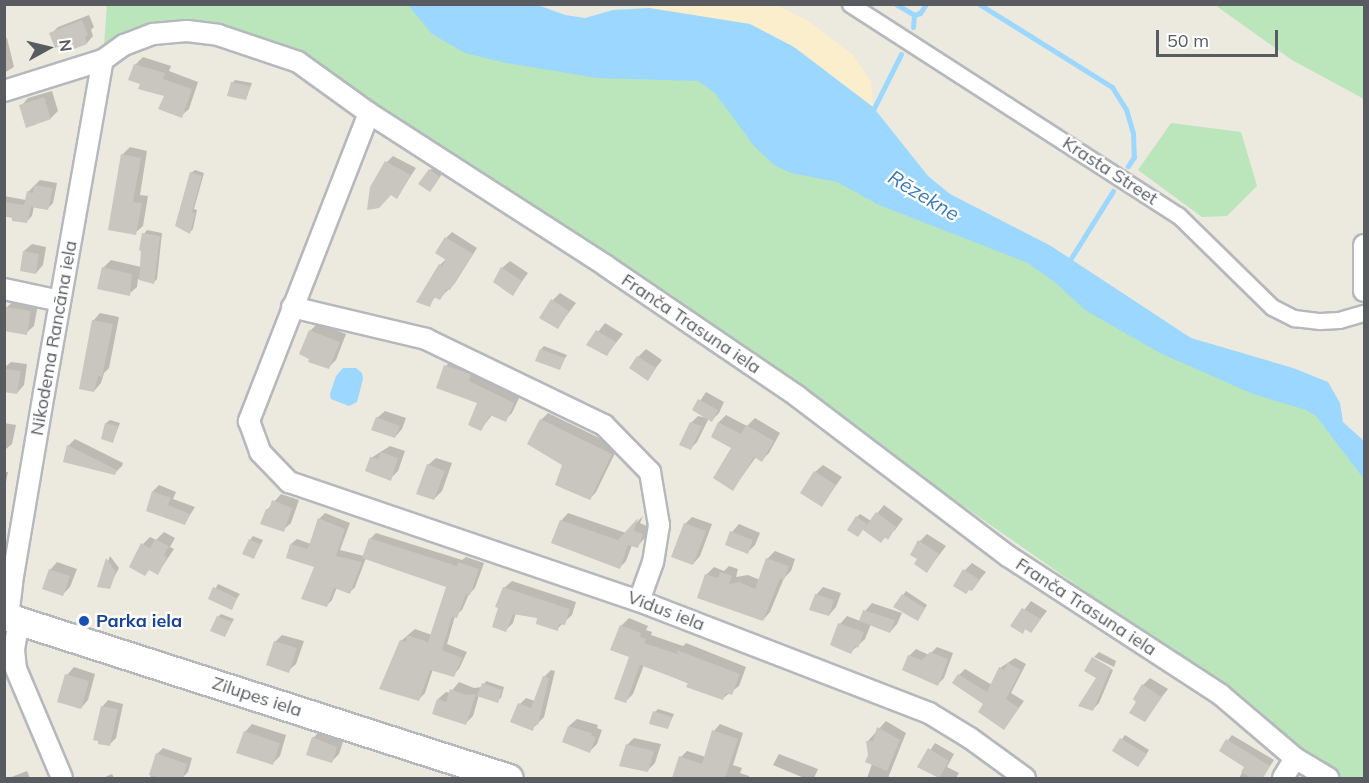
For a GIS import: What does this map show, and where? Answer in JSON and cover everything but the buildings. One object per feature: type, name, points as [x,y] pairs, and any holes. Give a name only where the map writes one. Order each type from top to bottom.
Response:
[{"type":"main road","name":"Zilupes iela","points":[[11,618],[509,778]]},
{"type":"street","name":"Krasta Street","points":[[850,4],[1178,215],[1272,307],[1294,318],[1320,321],[1339,320],[1365,313]]},
{"type":"street","name":"Franča Trasuna iela","points":[[4,91],[104,60],[124,45],[153,34],[187,31],[218,35],[298,62],[369,113],[606,266],[797,396],[1008,556],[1221,695],[1295,758],[1328,778]]},
{"type":"street","name":"Nikodema Rancāna iela","points":[[11,618],[14,570],[104,60]]},
{"type":"street","points":[[369,113],[292,307],[426,339],[604,425],[650,472],[659,525],[653,562],[639,601]]},
{"type":"street","points":[[1365,244],[1362,277],[1365,291]]},
{"type":"street","points":[[4,289],[60,301]]},
{"type":"street","name":"Vidus iela","points":[[292,307],[249,421],[260,452],[289,482],[639,601],[929,713],[970,738],[1025,778]]},
{"type":"street","points":[[11,618],[16,669],[62,778]]},
{"type":"street","points":[[1283,778],[1295,758]]},
{"type":"green space","points":[[107,4],[460,5],[693,51],[1137,322],[1318,399],[1364,453],[1364,778],[1343,778],[1298,752],[1215,682],[636,277],[291,48],[168,33],[103,60]]},
{"type":"green space","points":[[1215,5],[1364,5],[1364,99],[1292,60]]},
{"type":"green space","points":[[1171,123],[1241,132],[1257,186],[1227,216],[1202,217],[1138,170]]},
{"type":"sand","points":[[651,4],[776,5],[807,20],[853,55],[871,82],[873,107],[794,47],[750,24],[649,8]]},
{"type":"water","name":"Rēzekne","points":[[408,5],[538,5],[565,15],[585,18],[613,10],[649,8],[750,24],[794,47],[873,107],[928,176],[950,194],[1051,246],[1191,338],[1293,368],[1328,382],[1340,403],[1343,422],[1364,441],[1364,479],[1316,416],[1306,410],[1253,394],[1160,353],[1085,310],[1057,284],[1028,263],[879,205],[837,182],[791,173],[774,165],[754,146],[715,93],[698,81],[597,78],[506,63],[465,53],[432,34]]},
{"type":"water","points":[[343,368],[356,368],[362,373],[363,379],[357,402],[349,406],[331,399],[330,394],[336,376]]},
{"type":"waterway","points":[[896,4],[914,15],[920,13],[926,4]]},
{"type":"waterway","points":[[979,4],[1112,87],[1126,109],[1133,133],[1134,157],[1128,166]]},
{"type":"waterway","points":[[913,27],[914,15]]},
{"type":"waterway","points":[[871,114],[901,54]]},
{"type":"waterway","points":[[1068,263],[1113,191]]},
{"type":"place","name":"Parka iela","points":[[84,621]]}]
